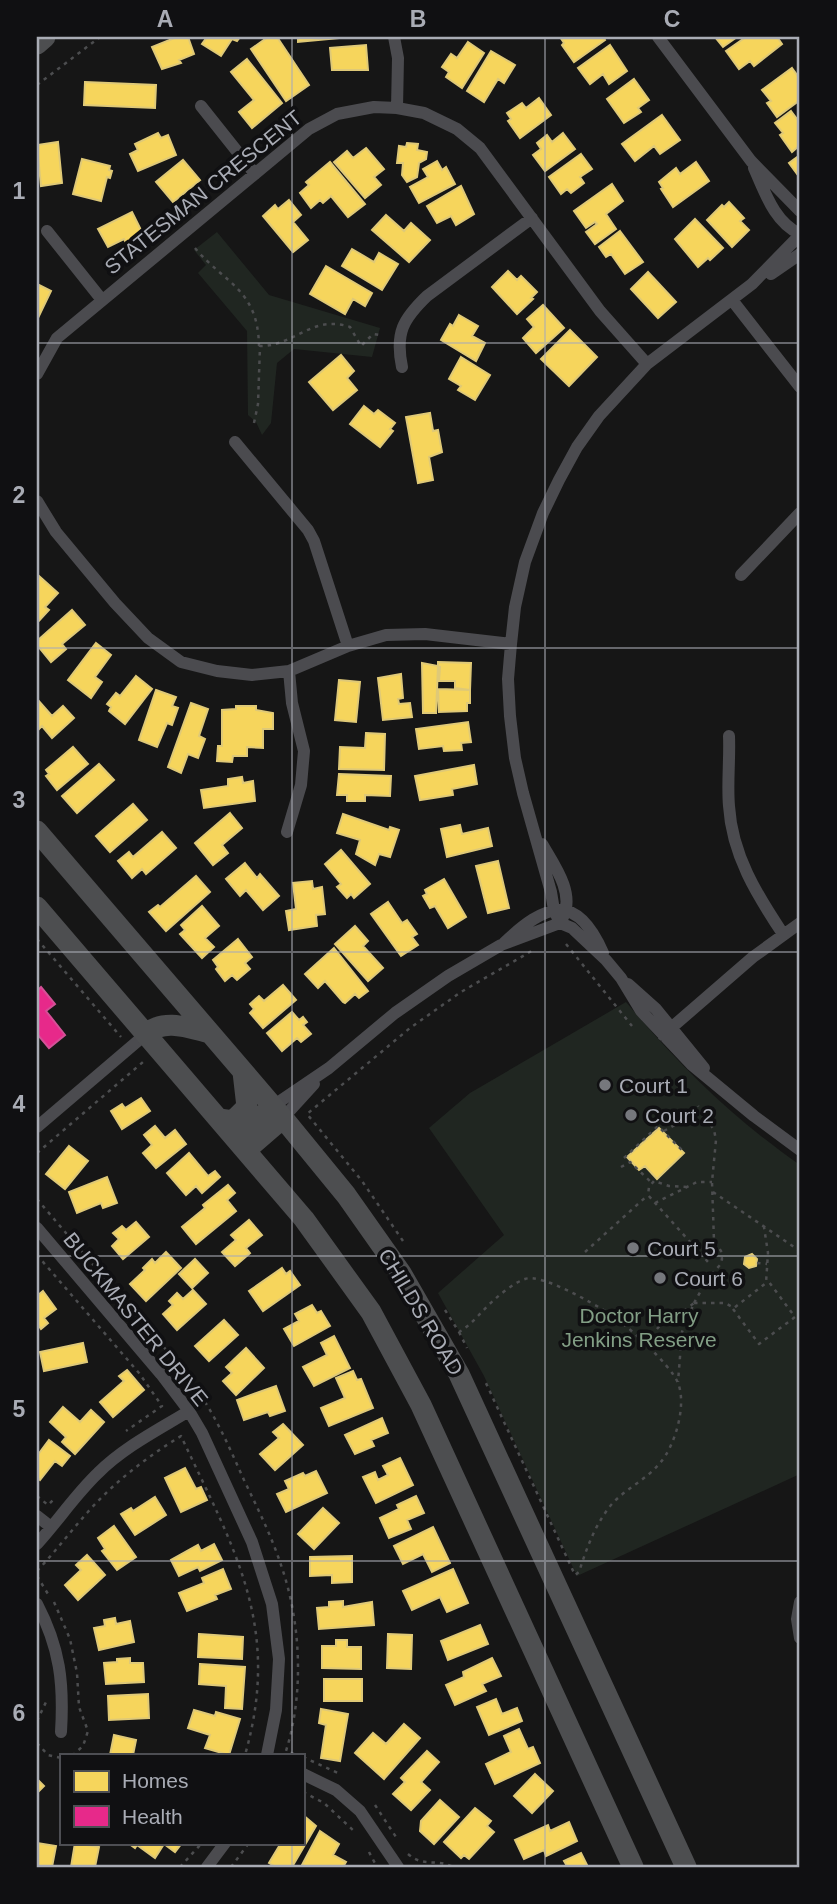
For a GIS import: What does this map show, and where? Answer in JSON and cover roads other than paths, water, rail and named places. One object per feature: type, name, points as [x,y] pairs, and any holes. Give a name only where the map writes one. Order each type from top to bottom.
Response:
[{"type":"main road","points":[[37,44],[45,37]]},
{"type":"main road","name":"CHILDS ROAD","points":[[37,831],[278,1112],[346,1195],[401,1273],[459,1374],[686,1867]]},
{"type":"main road","name":"CHILDS ROAD","points":[[37,907],[138,1040],[219,1119],[304,1219],[370,1312],[421,1405],[633,1867]]},
{"type":"main road","points":[[138,1040],[156,1027],[176,1025],[210,1033]]},
{"type":"main road","points":[[219,1119],[233,1121],[247,1107],[243,1072]]},
{"type":"main road","points":[[241,1145],[278,1112]]},
{"type":"street","points":[[394,37],[398,58],[397,107]]},
{"type":"street","points":[[658,37],[751,161],[800,211]]},
{"type":"street","points":[[201,106],[255,174]]},
{"type":"street","name":"STATESMAN CRESCENT","points":[[37,374],[57,338],[309,129],[322,121],[354,110],[397,107],[442,120],[470,138],[492,163],[600,311],[647,364]]},
{"type":"street","points":[[751,161],[775,211],[787,225],[800,234],[752,284]]},
{"type":"street","points":[[402,367],[398,348],[401,332],[414,309],[427,296],[532,218]]},
{"type":"street","points":[[47,231],[102,300]]},
{"type":"street","points":[[278,1112],[417,997],[501,945],[560,915],[568,904],[560,878],[534,832],[515,758],[509,692],[515,607],[526,562],[543,513],[577,447],[599,416],[647,364],[752,284],[800,254]]},
{"type":"street","points":[[732,300],[800,387]]},
{"type":"street","points":[[235,442],[308,530],[348,646]]},
{"type":"street","points":[[37,501],[56,533],[116,603],[148,638],[181,662],[217,671],[252,674],[289,670],[348,646],[386,635],[425,634],[511,644]]},
{"type":"street","points":[[741,575],[800,513]]},
{"type":"street","points":[[288,832],[301,785],[304,751],[292,703],[289,670]]},
{"type":"street","points":[[729,736],[729,808],[737,848],[750,882],[783,934]]},
{"type":"street","points":[[560,915],[606,960],[621,978],[641,1011],[667,1031],[691,1064],[800,1150]]},
{"type":"street","points":[[667,1031],[752,957],[800,923]]},
{"type":"street","points":[[37,1127],[138,1040]]},
{"type":"street","name":"BUCKMASTER DRIVE","points":[[37,1228],[161,1374],[189,1411],[202,1433],[252,1542],[272,1604],[278,1649],[279,1685],[267,1754]]},
{"type":"street","points":[[37,1544],[65,1507],[99,1471],[130,1447],[189,1411]]},
{"type":"street","points":[[37,1516],[51,1527]]},
{"type":"street","points":[[800,1602],[797,1619],[800,1638]]},
{"type":"street","points":[[37,1604],[58,1658],[63,1696],[61,1732]]},
{"type":"street","points":[[304,1774],[336,1790],[360,1811],[398,1867]]},
{"type":"street","points":[[207,1867],[224,1844]]},
{"type":"place","name":"Court 1","points":[[605,1085]]},
{"type":"place","name":"Court 2","points":[[631,1115]]},
{"type":"place","name":"Court 5","points":[[633,1248]]},
{"type":"place","name":"Court 6","points":[[660,1278]]},
{"type":"park label","name":"Doctor Harry Jenkins Reserve","points":[[639,1327]]}]
